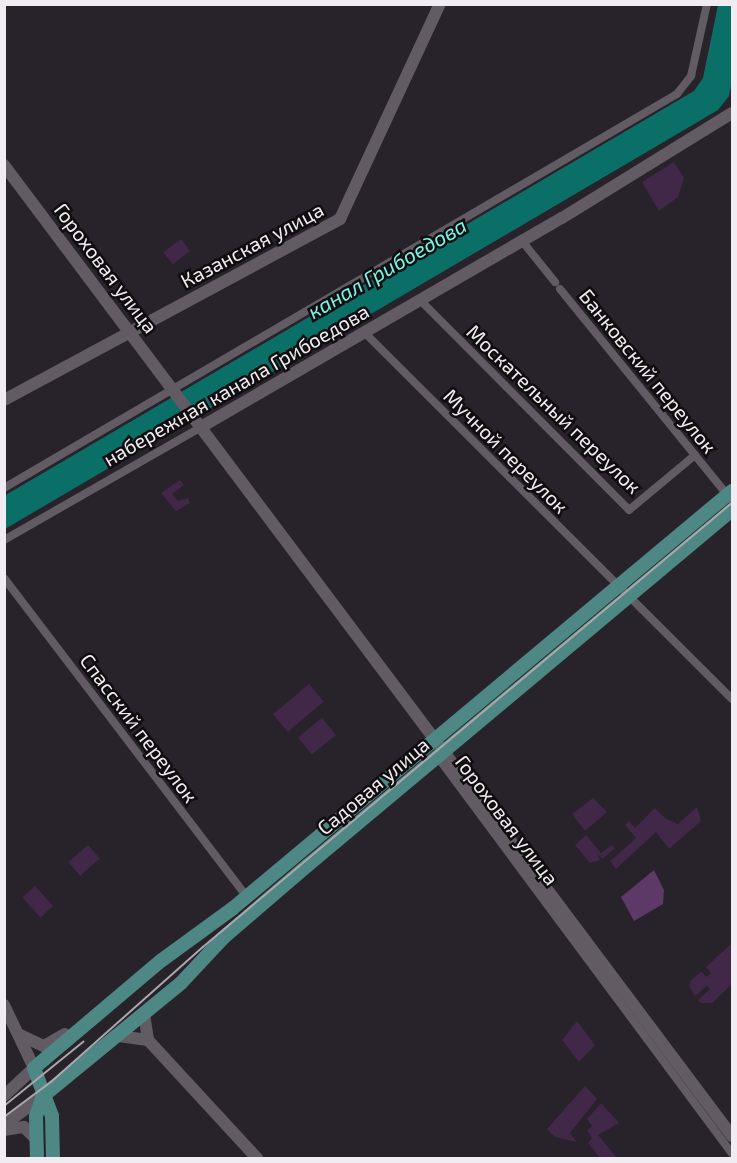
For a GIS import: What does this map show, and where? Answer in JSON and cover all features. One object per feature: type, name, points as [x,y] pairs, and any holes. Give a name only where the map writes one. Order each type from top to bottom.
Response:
[{"type":"main road","name":"Садовая улица","points":[[41,1089],[119,1036],[181,983],[223,938],[441,755],[731,496]]},
{"type":"main road","name":"Садовая улица","points":[[34,1068],[162,960],[247,897],[432,741],[732,510]]},
{"type":"main road","points":[[34,1068],[52,1116],[53,1158]]},
{"type":"main road","points":[[37,1158],[36,1116],[41,1089]]},
{"type":"street","name":"Казанская улица","points":[[4,400],[340,219],[440,4]]},
{"type":"street","name":"набережная канала Грибоедова","points":[[4,488],[172,393],[676,94],[691,76],[707,4]]},
{"type":"street","name":"набережная канала Грибоедова","points":[[4,540],[195,424],[366,334],[732,112]]},
{"type":"street","name":"Гороховая улица","points":[[4,165],[127,334]]},
{"type":"street","name":"Гороховая улица","points":[[4,174],[172,393],[432,741],[732,1153]]},
{"type":"street","name":"Банковский переулок","points":[[522,241],[695,455],[731,496]]},
{"type":"street","name":"Москательный переулок","points":[[421,301],[628,510],[695,455]]},
{"type":"street","name":"Мучной переулок","points":[[366,334],[732,699]]},
{"type":"street","name":"Спасский переулок","points":[[4,578],[247,897]]},
{"type":"street","name":"Гороховая улица","points":[[441,755],[732,1136]]},
{"type":"street","points":[[4,1005],[34,1068],[4,1096]]},
{"type":"street","points":[[144,1014],[148,1040]]},
{"type":"street","points":[[19,1035],[44,1046],[83,1025]]},
{"type":"street","points":[[119,1036],[132,1034],[148,1040],[257,1158]]},
{"type":"street","points":[[4,1125],[41,1089]]},
{"type":"street","points":[[4,1130],[24,1127],[37,1140]]},
{"type":"shaded area","name":"канал Грибоедова","points":[[718,5],[732,5],[732,81],[729,96],[718,110],[5,529],[4,496],[694,91],[703,78]]},
{"type":"shaded area","points":[[674,162],[684,178],[678,197],[659,211],[642,182]]},
{"type":"shaded area","points":[[181,239],[190,251],[172,264],[163,252]]},
{"type":"shaded area","points":[[180,480],[184,485],[172,494],[178,501],[188,498],[190,503],[176,511],[161,493]]},
{"type":"shaded area","points":[[309,684],[324,702],[288,732],[273,714]]},
{"type":"shaded area","points":[[322,718],[336,735],[312,755],[298,738]]},
{"type":"shaded area","points":[[593,798],[607,812],[585,831],[572,814]]},
{"type":"shaded area","points":[[697,807],[701,821],[669,849],[656,832],[616,869],[610,861],[636,838],[625,825],[629,821],[635,828],[655,808],[665,818],[678,824]]},
{"type":"shaded area","points":[[586,835],[601,853],[612,845],[615,848],[602,859],[597,853],[600,860],[590,863],[575,845]]},
{"type":"shaded area","points":[[88,845],[100,859],[80,876],[68,862]]},
{"type":"shaded area","points":[[654,870],[664,890],[663,904],[634,921],[621,897]]},
{"type":"shaded area","points":[[35,886],[53,906],[40,917],[22,897]]},
{"type":"shaded area","points":[[732,943],[732,984],[712,1003],[701,1003],[698,1000],[710,989],[707,986],[695,996],[689,986],[691,980],[701,972],[707,977],[711,973],[706,967]]},
{"type":"shaded area","points":[[577,1021],[595,1045],[579,1062],[562,1040]]},
{"type":"shaded area","points":[[585,1086],[597,1099],[570,1133],[577,1142],[555,1137],[547,1129]]},
{"type":"shaded area","points":[[601,1103],[619,1123],[598,1135],[617,1158],[600,1158],[588,1143],[592,1138],[587,1131],[592,1126],[587,1119]]},
{"type":"tram line","points":[[4,1117],[51,1082],[203,947],[732,503]]},
{"type":"tram line","points":[[4,1106],[83,1042]]}]
